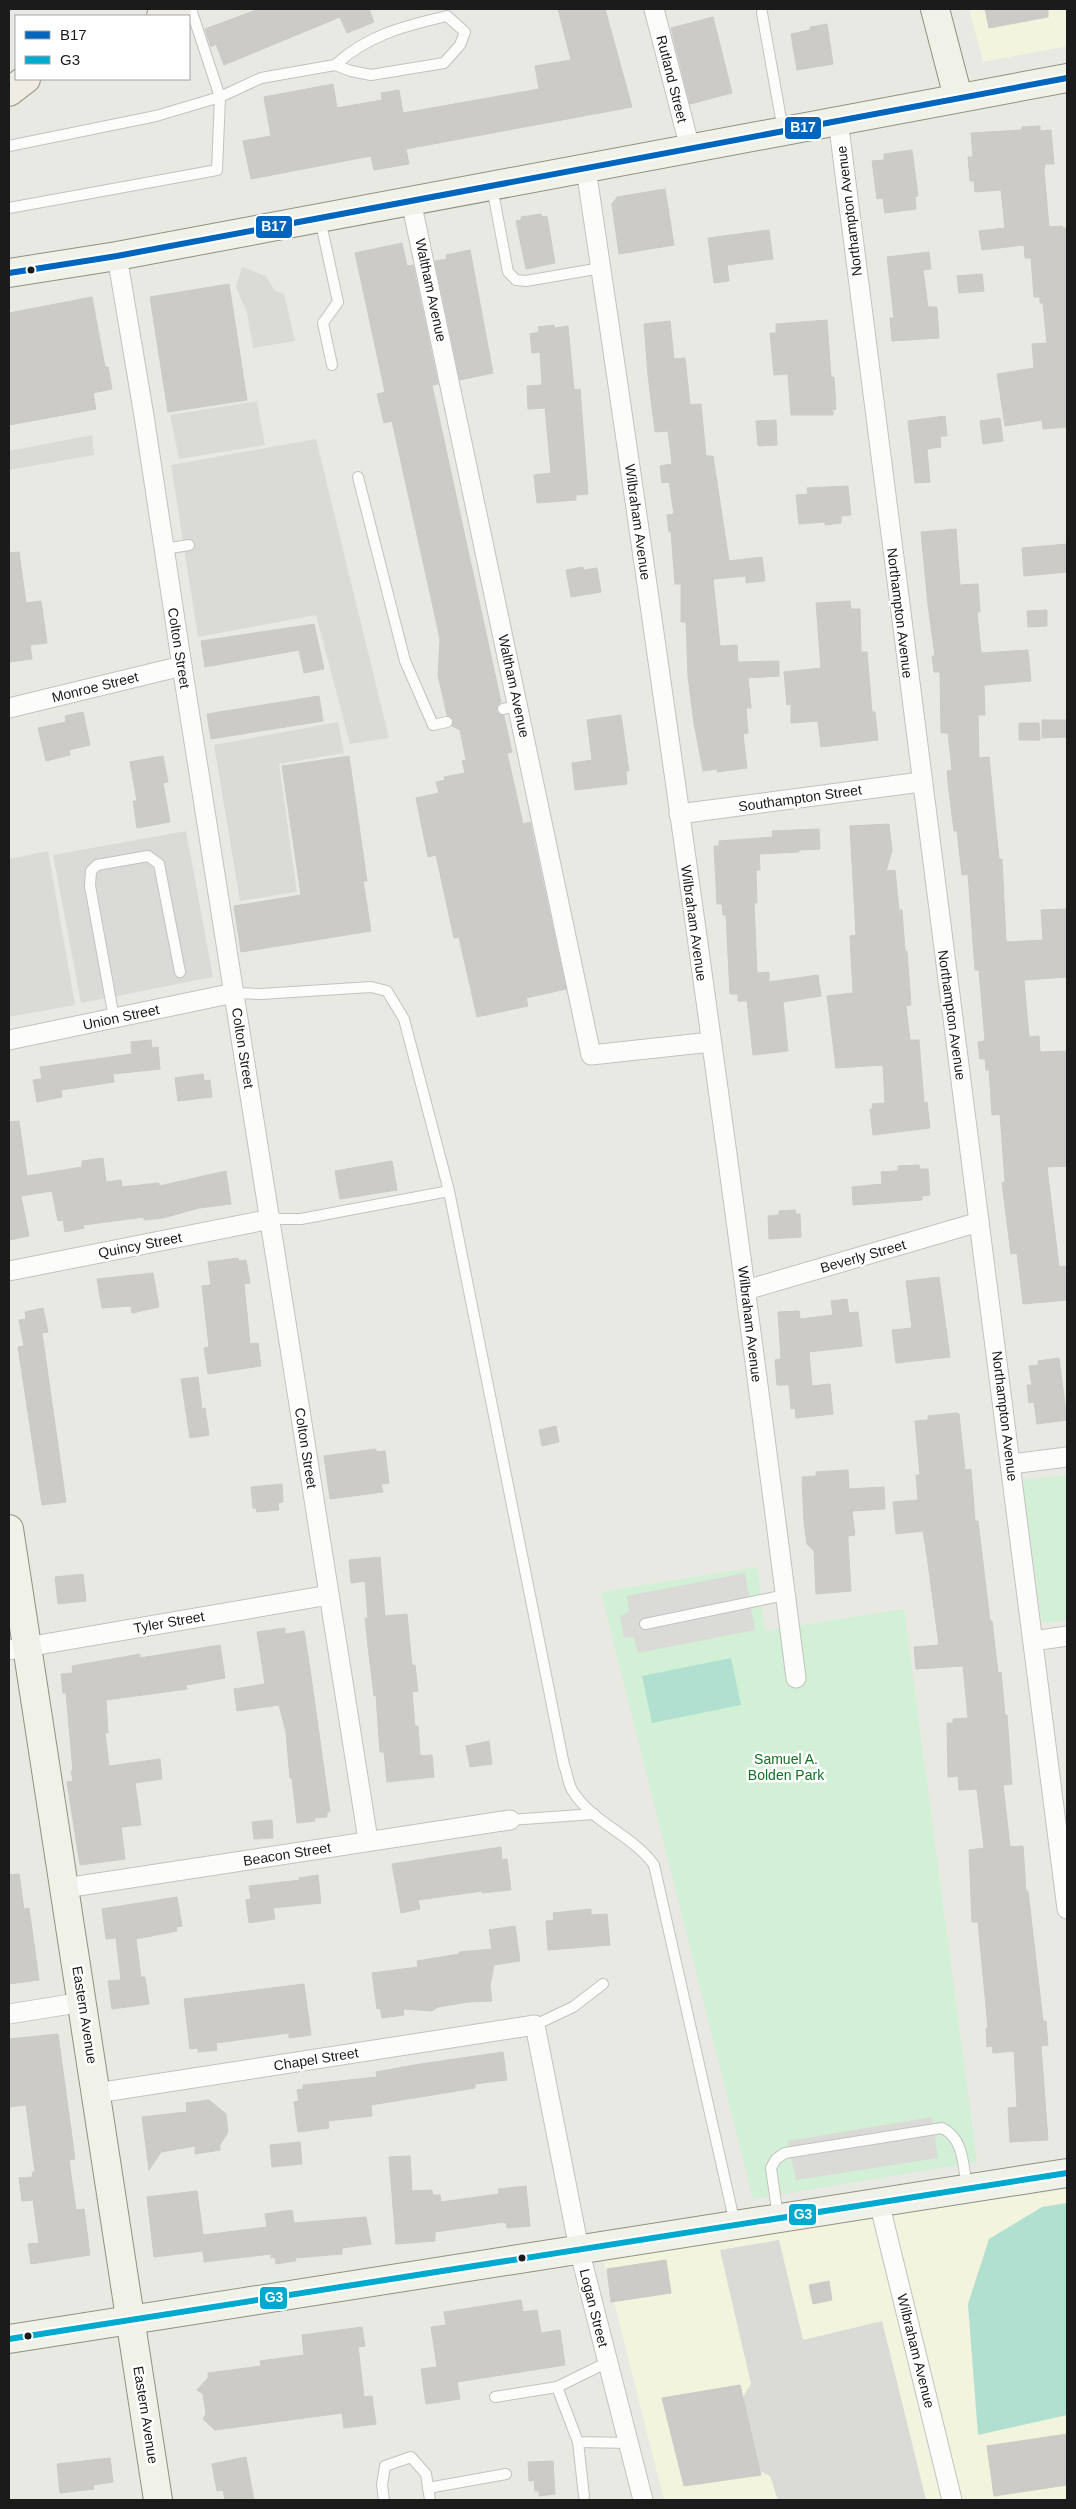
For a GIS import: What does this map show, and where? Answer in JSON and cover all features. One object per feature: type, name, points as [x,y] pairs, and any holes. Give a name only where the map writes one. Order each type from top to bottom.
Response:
[{"type":"main road","points":[[163,15],[177,9]]},
{"type":"main road","points":[[9,92],[25,80]]},
{"type":"street","name":"Rutland Street","points":[[654,9],[690,148]]},
{"type":"street","points":[[935,9],[958,97]]},
{"type":"street","points":[[9,273],[117,256],[1067,78]]},
{"type":"street","name":"Northampton Avenue","points":[[838,120],[921,782],[980,1222],[1067,1910]]},
{"type":"street","name":"Wilbraham Avenue","points":[[586,169],[627,435],[746,1290],[796,1678]]},
{"type":"street","name":"Waltham Avenue","points":[[411,201],[510,707],[591,1055],[711,1042]]},
{"type":"street","name":"Colton Street","points":[[117,256],[144,416],[368,1840]]},
{"type":"street","name":"Monroe Street","points":[[9,708],[182,666]]},
{"type":"street","name":"Southampton Street","points":[[679,814],[921,782]]},
{"type":"street","name":"Union Street","points":[[9,1040],[234,993]]},
{"type":"street","name":"Quincy Street","points":[[9,1271],[271,1219]]},
{"type":"street","name":"Beverly Street","points":[[746,1290],[980,1222]]},
{"type":"street","points":[[1011,1464],[1067,1457]]},
{"type":"street","name":"Eastern Avenue","points":[[9,1529],[18,1648],[65,1888],[158,2500]]},
{"type":"street","name":"Tyler Street","points":[[18,1648],[329,1595]]},
{"type":"street","points":[[1033,1641],[1067,1636]]},
{"type":"street","name":"Beacon Street","points":[[65,1888],[368,1840],[510,1820]]},
{"type":"street","points":[[9,2014],[83,2002]]},
{"type":"street","name":"Chapel Street","points":[[97,2093],[535,2026]]},
{"type":"street","name":"Logan Street","points":[[535,2026],[579,2249],[643,2500]]},
{"type":"street","points":[[9,2339],[1067,2173]]},
{"type":"street","name":"Wilbraham Avenue","points":[[879,2202],[952,2500]]},
{"type":"lane","points":[[9,208],[217,170],[220,97],[190,9]]},
{"type":"lane","points":[[762,13],[783,130]]},
{"type":"lane","points":[[9,146],[156,116],[220,97],[261,78],[335,65],[371,75],[444,63],[460,45],[465,32],[447,16],[418,23],[376,36],[349,52],[335,65]]},
{"type":"lane","points":[[491,186],[508,272],[516,280],[526,281],[601,268]]},
{"type":"lane","points":[[320,218],[338,302],[323,323],[332,365]]},
{"type":"lane","points":[[358,478],[406,662],[433,725],[447,722]]},
{"type":"lane","points":[[164,549],[189,545]]},
{"type":"lane","points":[[114,1018],[90,886],[91,871],[97,865],[148,856],[159,864],[180,972]]},
{"type":"lane","points":[[234,993],[261,994],[371,987],[387,991],[404,1019],[449,1191],[564,1765],[572,1790],[594,1814],[645,1852],[654,1865],[736,2225]]},
{"type":"lane","points":[[271,1219],[301,1219],[449,1191]]},
{"type":"lane","points":[[644,1624],[786,1595]]},
{"type":"lane","points":[[510,1820],[594,1814]]},
{"type":"lane","points":[[535,2026],[573,2007],[603,1984]]},
{"type":"lane","points":[[779,2218],[771,2168],[776,2159],[785,2153],[922,2131],[942,2128],[952,2132],[958,2141],[967,2188]]},
{"type":"lane","points":[[494,2397],[557,2388],[608,2362]]},
{"type":"lane","points":[[557,2388],[578,2442],[584,2496]]},
{"type":"lane","points":[[578,2442],[628,2443]]},
{"type":"lane","points":[[384,2500],[382,2485],[385,2466],[411,2457],[426,2474],[430,2500]]},
{"type":"lane","points":[[428,2488],[506,2474]]},
{"type":"shaded area","points":[[969,9],[1067,9],[1067,46],[983,62]]},
{"type":"shaded area","points":[[242,267],[266,276],[275,291],[284,294],[295,341],[253,348],[247,313],[236,287]]},
{"type":"shaded area","points":[[257,401],[265,445],[179,459],[170,415]]},
{"type":"shaded area","points":[[92,435],[94,455],[9,470],[9,451]]},
{"type":"shaded area","points":[[316,439],[389,738],[350,744],[316,615],[198,637],[171,465]]},
{"type":"shaded area","points":[[338,722],[344,753],[279,764],[297,892],[240,901],[214,745]]},
{"type":"shaded area","points":[[186,831],[213,977],[81,1003],[53,855]]},
{"type":"shaded area","points":[[48,851],[75,1005],[9,1017],[9,859]]},
{"type":"shaded area","points":[[745,1573],[755,1630],[638,1653],[634,1637],[624,1638],[620,1616],[629,1612],[627,1596]]},
{"type":"shaded area","points":[[731,1658],[741,1705],[652,1723],[642,1676]]},
{"type":"shaded area","points":[[932,2117],[938,2158],[796,2180],[788,2141]]},
{"type":"shaded area","points":[[1067,2189],[1067,2500],[664,2500],[603,2258]]},
{"type":"shaded area","points":[[1067,2203],[1067,2415],[978,2435],[968,2304],[989,2239],[1042,2207]]},
{"type":"shaded area","points":[[779,2240],[803,2340],[882,2321],[926,2500],[778,2500],[770,2476],[760,2471],[743,2397],[751,2384],[720,2250]]},
{"type":"green space","points":[[1067,1475],[1067,1620],[1042,1623],[1022,1480]]},
{"type":"green space","name":"Samuel A. Bolden Park","points":[[757,1567],[765,1631],[904,1609],[977,2162],[753,2199],[601,1592]]},
{"type":"building","points":[[259,9],[369,9],[374,22],[347,33],[340,17],[224,65],[216,44],[211,47],[205,29]]},
{"type":"building","points":[[558,9],[605,9],[632,107],[406,149],[409,164],[374,170],[371,156],[251,179],[243,141],[271,136],[264,97],[333,84],[337,108],[382,100],[381,93],[399,90],[403,113],[539,89],[535,66],[571,60]]},
{"type":"building","points":[[985,9],[1048,9],[1048,17],[989,28]]},
{"type":"building","points":[[713,17],[732,93],[690,104],[671,28]]},
{"type":"building","points":[[827,24],[833,64],[797,70],[791,34],[810,30],[810,27]]},
{"type":"building","points":[[1040,126],[1040,131],[1051,130],[1054,164],[1045,164],[1044,170],[1049,227],[1062,226],[1067,228],[1067,427],[1043,429],[1042,420],[1005,426],[997,374],[1034,368],[1032,344],[1047,343],[1043,303],[1040,303],[1040,297],[1034,297],[1031,258],[1025,258],[1024,245],[982,250],[979,231],[1005,228],[1001,190],[975,192],[974,181],[970,181],[968,157],[973,157],[971,133],[1022,130],[1022,127]]},
{"type":"building","points":[[912,150],[918,196],[915,197],[916,209],[885,213],[883,198],[877,199],[872,161],[884,160],[884,154]]},
{"type":"building","points":[[665,189],[674,245],[619,254],[612,204],[617,197]]},
{"type":"building","points":[[541,214],[542,217],[547,216],[555,263],[526,269],[516,221],[521,220],[521,217]]},
{"type":"building","points":[[769,230],[773,259],[727,265],[729,281],[714,283],[708,238]]},
{"type":"building","points":[[402,243],[407,266],[413,265],[438,384],[432,385],[501,702],[497,706],[496,711],[504,716],[512,752],[507,753],[523,824],[530,822],[566,989],[526,998],[528,1006],[477,1017],[459,937],[454,938],[436,855],[428,857],[416,798],[439,793],[436,782],[445,780],[444,777],[465,773],[462,761],[466,760],[460,730],[452,726],[454,720],[447,715],[438,675],[440,639],[392,421],[384,423],[377,394],[385,392],[355,253]]},
{"type":"building","points":[[470,250],[493,373],[460,380],[435,261],[447,259],[446,255]]},
{"type":"building","points":[[929,252],[931,269],[923,270],[928,307],[937,307],[939,338],[892,341],[890,318],[894,318],[887,257]]},
{"type":"building","points":[[982,274],[984,291],[959,293],[957,276]]},
{"type":"building","points":[[229,284],[247,400],[168,412],[150,297]]},
{"type":"building","points":[[92,297],[105,367],[108,367],[112,389],[93,393],[96,409],[9,425],[9,313]]},
{"type":"building","points":[[827,320],[831,377],[834,377],[836,409],[833,410],[833,415],[791,415],[788,374],[774,375],[770,333],[776,333],[776,324]]},
{"type":"building","points":[[670,321],[674,359],[685,358],[690,405],[701,404],[706,456],[713,456],[729,561],[762,557],[765,581],[746,583],[746,576],[713,579],[720,646],[737,645],[738,662],[779,661],[779,676],[748,678],[751,708],[746,708],[748,733],[743,734],[747,768],[717,772],[717,769],[703,771],[694,723],[688,676],[686,622],[681,622],[681,584],[675,584],[671,531],[669,532],[667,515],[674,514],[669,482],[662,483],[660,466],[672,464],[668,431],[655,432],[644,324]]},
{"type":"building","points":[[554,325],[555,328],[568,326],[574,390],[580,389],[588,494],[576,495],[576,500],[537,503],[534,475],[551,473],[545,408],[528,409],[527,386],[542,385],[540,352],[532,353],[530,334],[539,332],[538,327]]},
{"type":"building","points":[[945,416],[947,436],[940,436],[941,447],[927,449],[930,482],[915,483],[908,421]]},
{"type":"building","points":[[1000,418],[1003,441],[983,444],[980,421]]},
{"type":"building","points":[[776,420],[777,445],[758,446],[756,421]]},
{"type":"building","points":[[848,486],[851,515],[841,516],[841,523],[825,525],[825,522],[799,524],[796,495],[808,494],[807,488]]},
{"type":"building","points":[[956,529],[960,585],[978,584],[980,612],[977,612],[981,653],[1028,650],[1031,681],[984,685],[985,715],[978,715],[979,758],[989,757],[999,859],[1002,859],[1006,942],[1043,940],[1041,910],[1067,909],[1067,977],[1024,980],[1029,1037],[1039,1036],[1040,1052],[1067,1051],[1067,1166],[1047,1167],[1059,1267],[1067,1266],[1067,1300],[1023,1304],[1017,1253],[1011,1254],[1002,1183],[1005,1182],[1000,1114],[992,1115],[989,1070],[986,1070],[985,1059],[980,1059],[978,1042],[985,1041],[979,970],[975,970],[968,874],[962,875],[957,831],[954,831],[947,771],[952,770],[948,733],[941,733],[940,672],[934,672],[932,656],[935,656],[921,532]]},
{"type":"building","points":[[1067,544],[1067,572],[1024,576],[1022,548]]},
{"type":"building","points":[[19,552],[26,603],[41,601],[47,643],[30,645],[32,659],[9,662],[9,553]]},
{"type":"building","points":[[583,567],[584,570],[597,568],[601,592],[571,597],[566,570]]},
{"type":"building","points":[[850,601],[851,609],[860,609],[861,652],[867,652],[872,712],[875,712],[878,740],[821,747],[818,721],[791,723],[791,704],[787,705],[784,672],[821,668],[816,603]]},
{"type":"building","points":[[1047,610],[1047,626],[1028,627],[1027,611]]},
{"type":"building","points":[[314,624],[324,669],[304,673],[299,650],[205,667],[201,641]]},
{"type":"building","points":[[319,696],[323,721],[211,739],[207,714]]},
{"type":"building","points":[[83,712],[90,745],[69,750],[70,755],[46,761],[38,728],[66,722],[65,716]]},
{"type":"building","points":[[621,715],[629,771],[626,771],[627,784],[575,790],[572,763],[592,760],[587,720]]},
{"type":"building","points":[[1042,720],[1066,720],[1066,737],[1042,738]]},
{"type":"building","points":[[1019,723],[1039,723],[1040,740],[1019,740]]},
{"type":"building","points":[[163,756],[168,782],[163,783],[170,822],[137,828],[133,801],[137,801],[130,762]]},
{"type":"building","points":[[349,756],[367,881],[363,881],[371,931],[241,952],[234,906],[301,895],[282,766]]},
{"type":"building","points":[[889,824],[892,851],[886,871],[895,870],[899,910],[902,910],[911,1005],[906,1006],[910,1040],[919,1040],[924,1103],[927,1102],[930,1128],[873,1135],[870,1109],[873,1109],[872,1104],[885,1103],[883,1065],[836,1068],[827,996],[853,993],[850,936],[856,935],[850,826]]},
{"type":"building","points":[[819,829],[820,849],[759,854],[760,870],[756,870],[757,903],[754,903],[757,973],[769,972],[769,982],[818,975],[821,996],[783,1002],[788,1051],[753,1055],[747,1001],[738,1001],[738,994],[730,994],[726,915],[723,915],[722,904],[717,904],[714,846],[719,846],[719,841],[773,837],[772,831]]},
{"type":"building","points":[[151,1040],[152,1048],[158,1047],[160,1069],[113,1074],[114,1082],[61,1090],[62,1097],[37,1102],[33,1080],[42,1079],[40,1067],[132,1054],[131,1042]]},
{"type":"building","points":[[203,1074],[204,1081],[210,1080],[212,1097],[178,1101],[175,1078]]},
{"type":"building","points":[[19,1121],[27,1176],[82,1167],[82,1161],[103,1158],[106,1182],[121,1180],[122,1187],[159,1183],[159,1186],[226,1171],[231,1204],[199,1208],[163,1218],[144,1220],[144,1217],[83,1225],[84,1228],[65,1232],[63,1220],[58,1221],[52,1191],[21,1196],[29,1236],[9,1240],[9,1122]]},
{"type":"building","points":[[392,1161],[397,1190],[340,1199],[335,1171]]},
{"type":"building","points":[[919,1165],[920,1169],[928,1169],[930,1195],[922,1196],[922,1200],[853,1205],[852,1187],[882,1184],[881,1172],[898,1171],[898,1166]]},
{"type":"building","points":[[795,1210],[796,1214],[800,1214],[801,1237],[769,1239],[768,1216],[779,1215],[779,1211]]},
{"type":"building","points":[[238,1258],[239,1261],[246,1260],[250,1283],[244,1284],[250,1344],[258,1343],[261,1366],[208,1374],[204,1348],[209,1347],[202,1286],[211,1285],[208,1262]]},
{"type":"building","points":[[153,1273],[159,1307],[132,1313],[131,1306],[102,1308],[97,1279]]},
{"type":"building","points":[[939,1277],[950,1357],[896,1363],[892,1330],[912,1328],[906,1281]]},
{"type":"building","points":[[847,1299],[849,1313],[858,1312],[862,1346],[809,1352],[812,1386],[830,1384],[833,1414],[796,1418],[795,1408],[791,1409],[789,1385],[777,1385],[775,1360],[781,1359],[778,1312],[799,1311],[800,1319],[833,1315],[831,1301]]},
{"type":"building","points":[[43,1308],[48,1332],[42,1333],[66,1502],[42,1505],[18,1347],[24,1346],[19,1320],[26,1319],[25,1312]]},
{"type":"building","points":[[1059,1358],[1067,1420],[1037,1424],[1034,1402],[1029,1403],[1027,1385],[1032,1385],[1029,1366],[1039,1365],[1038,1361]]},
{"type":"building","points":[[198,1377],[202,1409],[205,1408],[209,1435],[190,1438],[181,1379]]},
{"type":"building","points":[[959,1414],[965,1470],[971,1469],[975,1521],[978,1521],[990,1621],[992,1621],[998,1673],[1001,1672],[1005,1715],[1007,1715],[1012,1784],[1003,1785],[1010,1847],[1023,1846],[1026,1891],[1028,1891],[1043,2021],[1046,2021],[1048,2045],[1041,2046],[1048,2140],[1010,2142],[1008,2108],[1017,2107],[1014,2051],[993,2053],[992,2046],[987,2047],[986,2028],[988,2028],[978,1922],[972,1922],[969,1850],[984,1848],[977,1789],[959,1790],[958,1776],[948,1777],[947,1723],[953,1723],[953,1719],[968,1718],[963,1666],[916,1669],[914,1647],[939,1645],[927,1556],[923,1531],[896,1534],[893,1502],[918,1500],[916,1475],[920,1475],[915,1421],[928,1420],[928,1416]]},
{"type":"building","points":[[556,1426],[559,1442],[542,1446],[539,1430]]},
{"type":"building","points":[[376,1449],[376,1452],[385,1451],[389,1483],[381,1484],[383,1492],[330,1499],[324,1456]]},
{"type":"building","points":[[848,1470],[849,1489],[884,1487],[885,1509],[852,1511],[855,1535],[848,1536],[851,1591],[816,1594],[814,1551],[807,1544],[804,1522],[802,1477],[816,1476],[816,1472]]},
{"type":"building","points":[[282,1484],[283,1502],[278,1503],[279,1510],[257,1512],[256,1508],[253,1508],[251,1487]]},
{"type":"building","points":[[380,1557],[385,1616],[407,1614],[412,1665],[415,1665],[418,1691],[412,1692],[415,1727],[418,1726],[420,1756],[432,1755],[434,1777],[387,1782],[384,1752],[380,1752],[376,1695],[374,1696],[368,1646],[365,1618],[368,1618],[365,1581],[351,1583],[349,1560]]},
{"type":"building","points":[[83,1574],[86,1601],[58,1604],[55,1577]]},
{"type":"building","points":[[285,1628],[285,1634],[304,1631],[330,1812],[327,1812],[327,1817],[314,1818],[315,1821],[297,1823],[292,1778],[290,1778],[286,1732],[279,1705],[237,1711],[234,1689],[265,1684],[257,1632]]},
{"type":"building","points":[[220,1645],[225,1678],[186,1685],[187,1689],[106,1700],[108,1733],[105,1733],[109,1766],[160,1759],[162,1779],[135,1783],[141,1825],[121,1827],[125,1859],[80,1865],[67,1782],[73,1781],[71,1771],[73,1771],[66,1693],[63,1693],[61,1674],[73,1673],[72,1666],[140,1654],[140,1658]]},
{"type":"building","points":[[489,1741],[492,1764],[470,1767],[466,1746]]},
{"type":"building","points":[[272,1820],[273,1838],[254,1839],[252,1822]]},
{"type":"building","points":[[501,1847],[502,1860],[507,1859],[511,1890],[482,1893],[482,1891],[418,1900],[420,1909],[401,1913],[392,1864]]},
{"type":"building","points":[[19,1874],[24,1909],[29,1908],[39,1980],[9,1984],[9,1875]]},
{"type":"building","points":[[318,1875],[321,1903],[273,1908],[275,1919],[249,1923],[246,1900],[251,1899],[249,1886],[300,1880],[299,1878]]},
{"type":"building","points":[[177,1897],[182,1926],[176,1927],[177,1931],[136,1939],[141,1977],[145,1977],[149,2004],[112,2009],[108,1981],[121,1980],[116,1938],[106,1939],[102,1909]]},
{"type":"building","points":[[591,1909],[591,1915],[607,1914],[610,1945],[548,1950],[546,1921],[554,1920],[553,1913]]},
{"type":"building","points":[[515,1926],[520,1961],[494,1965],[490,1986],[492,2001],[468,2002],[438,2007],[432,2011],[403,2009],[404,2015],[382,2018],[380,2008],[377,2009],[372,1973],[418,1967],[417,1961],[459,1954],[459,1952],[492,1949],[489,1930]]},
{"type":"building","points":[[304,1984],[311,2035],[289,2038],[289,2033],[216,2043],[217,2050],[198,2052],[198,2048],[190,2049],[184,1999]]},
{"type":"building","points":[[58,2034],[75,2159],[69,2160],[76,2210],[84,2209],[90,2255],[31,2264],[28,2244],[39,2243],[33,2200],[22,2201],[19,2178],[33,2177],[32,2172],[35,2172],[26,2105],[9,2107],[9,2039]]},
{"type":"building","points":[[503,2052],[507,2080],[475,2084],[475,2088],[371,2105],[372,2116],[328,2121],[329,2128],[298,2132],[294,2102],[299,2101],[297,2090],[303,2089],[303,2085],[377,2077],[376,2072]]},
{"type":"building","points":[[209,2100],[226,2114],[228,2132],[220,2145],[220,2150],[195,2154],[195,2146],[161,2152],[149,2170],[142,2117],[187,2112],[186,2103]]},
{"type":"building","points":[[300,2142],[302,2164],[272,2167],[270,2145]]},
{"type":"building","points":[[410,2156],[412,2191],[432,2190],[433,2195],[440,2195],[441,2202],[499,2194],[498,2189],[526,2186],[530,2226],[507,2228],[506,2223],[503,2222],[435,2232],[435,2241],[396,2244],[389,2157]]},
{"type":"building","points":[[197,2191],[203,2235],[267,2227],[265,2214],[292,2210],[294,2223],[366,2217],[371,2244],[342,2248],[342,2254],[295,2258],[296,2261],[276,2264],[275,2257],[271,2258],[271,2254],[204,2262],[203,2251],[154,2257],[147,2197]]},
{"type":"building","points":[[666,2260],[671,2293],[611,2302],[607,2269]]},
{"type":"building","points":[[829,2281],[832,2300],[813,2304],[809,2285]]},
{"type":"building","points":[[521,2300],[523,2312],[537,2310],[541,2333],[560,2330],[565,2365],[457,2382],[460,2399],[426,2404],[421,2369],[437,2367],[431,2327],[446,2325],[444,2312]]},
{"type":"building","points":[[362,2327],[365,2346],[358,2347],[364,2397],[372,2396],[376,2424],[344,2428],[342,2413],[215,2430],[203,2419],[206,2414],[203,2394],[197,2390],[208,2378],[208,2373],[261,2366],[260,2361],[304,2355],[302,2335]]},
{"type":"building","points":[[740,2385],[761,2475],[684,2486],[662,2398]]},
{"type":"building","points":[[1067,2434],[1067,2485],[994,2496],[987,2446]]},
{"type":"building","points":[[246,2457],[254,2500],[225,2500],[223,2490],[217,2491],[212,2464]]},
{"type":"building","points":[[110,2458],[113,2482],[93,2485],[94,2489],[60,2493],[57,2464]]},
{"type":"building","points":[[553,2461],[555,2494],[539,2496],[539,2491],[535,2491],[534,2480],[529,2481],[528,2462]]},
{"type":"transit line","name":"B17","points":[[9,273],[117,256],[1067,78]]},
{"type":"transit line","name":"G3","points":[[9,2339],[1067,2173]]}]
